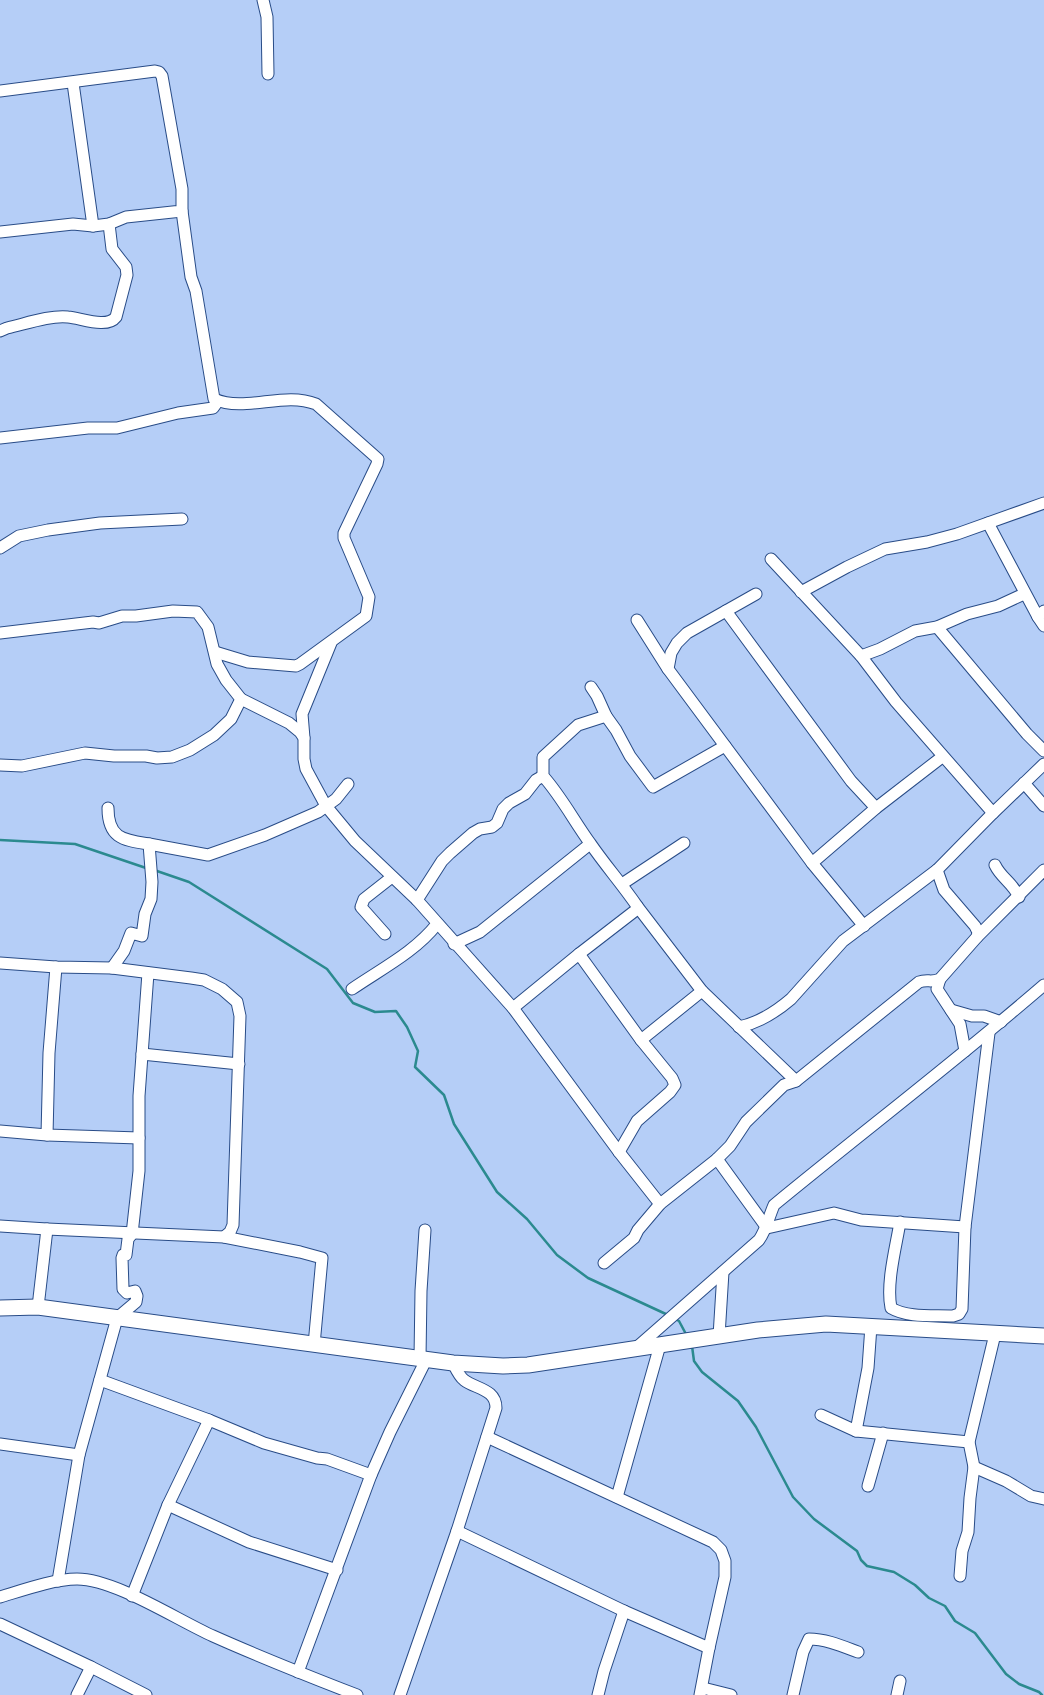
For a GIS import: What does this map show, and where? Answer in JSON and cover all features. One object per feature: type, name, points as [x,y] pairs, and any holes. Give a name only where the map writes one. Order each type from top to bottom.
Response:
[{"type":"main road","points":[[0,1308],[38,1307],[453,1364],[503,1366],[528,1365],[719,1336],[818,1324],[871,1326],[908,1321],[995,1334],[1044,1336]]},
{"type":"street","points":[[263,0],[267,17],[268,74]]},
{"type":"street","points":[[0,91],[159,72],[162,76],[182,188],[182,211],[191,277],[196,291],[214,398],[218,401],[243,403],[292,399],[306,400],[316,404],[378,459],[378,464],[344,532],[344,538],[369,597],[366,616],[296,666],[248,662],[215,652]]},
{"type":"street","points":[[73,82],[93,226]]},
{"type":"street","points":[[0,232],[73,224],[93,226],[109,224],[126,218],[182,211]]},
{"type":"street","points":[[0,331],[63,316],[113,322],[127,274],[126,267],[112,249],[109,224]]},
{"type":"street","points":[[0,438],[88,428],[117,428],[178,413],[213,408],[218,401]]},
{"type":"street","points":[[801,592],[885,549],[926,542],[956,534],[1044,503]]},
{"type":"street","points":[[0,548],[19,536],[48,530],[100,523],[182,519]]},
{"type":"street","points":[[988,523],[1024,594],[1042,618]]},
{"type":"street","points":[[770,559],[861,656],[942,757],[993,813]]},
{"type":"street","points":[[668,669],[671,654],[677,643],[687,633],[756,594]]},
{"type":"street","points":[[861,656],[880,649],[915,631],[936,627],[966,614],[998,606],[1024,594]]},
{"type":"street","points":[[0,633],[93,622],[100,623],[122,616],[173,611],[197,612],[208,627],[217,664],[226,680],[242,699],[289,723],[304,738]]},
{"type":"street","points":[[726,612],[850,781],[876,808]]},
{"type":"street","points":[[637,620],[668,669],[725,746],[812,863],[864,926]]},
{"type":"street","points":[[936,627],[1027,734],[1044,751]]},
{"type":"street","points":[[331,642],[302,714],[306,769],[326,806],[355,841],[417,900],[454,944],[513,1008],[618,1152],[660,1204]]},
{"type":"street","points":[[591,688],[630,756],[653,787],[725,746]]},
{"type":"street","points":[[0,765],[10,767],[22,766],[85,753],[157,758],[172,757],[190,750],[214,734],[231,719],[242,699]]},
{"type":"street","points":[[606,716],[578,725],[552,747],[543,757],[543,776],[554,788],[590,844],[702,991],[796,1081]]},
{"type":"street","points":[[812,863],[876,808],[942,757]]},
{"type":"street","points":[[740,1027],[748,1025],[782,1007],[807,984],[843,941],[937,870],[1044,764]]},
{"type":"street","points":[[417,900],[442,861],[450,853],[473,833],[480,829],[492,827],[497,823],[503,809],[509,803],[525,794],[536,780],[543,776]]},
{"type":"street","points":[[1024,783],[1044,806]]},
{"type":"street","points":[[108,808],[112,828],[117,836],[123,840],[208,855],[298,822],[318,812],[336,798],[348,784]]},
{"type":"street","points":[[622,884],[684,843]]},
{"type":"street","points":[[112,968],[124,951],[131,933],[142,936],[144,931],[145,914],[151,899],[152,882],[149,844]]},
{"type":"street","points":[[454,944],[480,932],[590,844]]},
{"type":"street","points":[[995,865],[1012,884],[1019,897]]},
{"type":"street","points":[[937,870],[944,890],[975,926],[978,932],[977,937]]},
{"type":"street","points":[[937,983],[977,937],[1044,870]]},
{"type":"street","points":[[385,934],[361,907],[364,899],[392,877]]},
{"type":"street","points":[[513,1008],[636,910],[637,906]]},
{"type":"street","points":[[352,989],[407,952],[429,934],[437,924]]},
{"type":"street","points":[[579,954],[641,1040],[672,1078],[675,1086],[637,1121],[618,1152]]},
{"type":"street","points":[[0,963],[112,968],[204,980],[222,989],[238,1002],[240,1016],[239,1064],[233,1225],[230,1232],[224,1237]]},
{"type":"street","points":[[47,1135],[49,1053],[56,967]]},
{"type":"street","points":[[58,1581],[79,1455],[117,1318],[136,1302],[137,1296],[135,1291],[127,1293],[123,1289],[122,1258],[126,1254],[128,1239],[132,1234],[139,1172],[139,1096],[148,972]]},
{"type":"street","points":[[604,1263],[634,1238],[638,1230],[660,1204],[717,1159],[730,1146],[746,1122],[784,1085],[796,1081],[919,982],[925,980],[937,983],[960,1024],[965,1051]]},
{"type":"street","points":[[635,1349],[758,1240],[767,1228],[774,1205],[989,1033],[1044,984]]},
{"type":"street","points":[[641,1040],[702,991]]},
{"type":"street","points":[[951,1010],[972,1016],[984,1016],[1001,1022]]},
{"type":"street","points":[[900,1222],[892,1272],[891,1308],[908,1321],[959,1314],[962,1309],[965,1227],[989,1033]]},
{"type":"street","points":[[142,1054],[239,1064]]},
{"type":"street","points":[[0,1132],[139,1138]]},
{"type":"street","points":[[717,1159],[767,1228]]},
{"type":"street","points":[[767,1228],[834,1213],[861,1220],[965,1227]]},
{"type":"street","points":[[0,1226],[47,1230],[52,1228],[132,1234],[224,1237],[322,1258],[314,1345]]},
{"type":"street","points":[[38,1307],[47,1230]]},
{"type":"street","points":[[298,1672],[371,1475],[423,1359],[421,1291],[425,1230]]},
{"type":"street","points":[[719,1336],[723,1272]]},
{"type":"street","points":[[856,1431],[868,1368],[871,1326]]},
{"type":"street","points":[[960,1576],[962,1551],[968,1532],[974,1467],[969,1442],[995,1334]]},
{"type":"street","points":[[617,1497],[660,1345]]},
{"type":"street","points":[[400,1695],[457,1531],[496,1408],[496,1401],[486,1391],[461,1378],[453,1364]]},
{"type":"street","points":[[100,1380],[209,1420],[278,1448],[327,1459],[371,1475]]},
{"type":"street","points":[[821,1415],[856,1431],[969,1442]]},
{"type":"street","points":[[132,1596],[168,1505],[209,1420]]},
{"type":"street","points":[[868,1486],[883,1433]]},
{"type":"street","points":[[488,1437],[713,1542],[721,1550],[725,1561],[725,1577],[701,1692],[731,1695]]},
{"type":"street","points":[[0,1444],[79,1455]]},
{"type":"street","points":[[974,1467],[1006,1481],[1031,1496],[1044,1499]]},
{"type":"street","points":[[168,1505],[249,1542],[337,1570]]},
{"type":"street","points":[[457,1531],[624,1611],[709,1648]]},
{"type":"street","points":[[0,1597],[58,1581],[77,1579],[91,1581],[132,1596],[211,1636],[356,1695]]},
{"type":"street","points":[[598,1695],[624,1611]]},
{"type":"street","points":[[0,1624],[91,1666],[146,1695]]},
{"type":"street","points":[[793,1695],[803,1652],[809,1638],[816,1638],[858,1652]]},
{"type":"street","points":[[77,1695],[91,1666]]},
{"type":"street","points":[[897,1695],[900,1681]]},
{"type":"waterway","points":[[0,840],[75,844],[146,868]]},
{"type":"waterway","points":[[154,870],[189,882],[327,969],[353,1003],[375,1012],[396,1011],[407,1027],[418,1051],[415,1067],[444,1095],[454,1124],[497,1192],[527,1219],[557,1255],[588,1278],[668,1315]]},
{"type":"waterway","points":[[675,1319],[679,1321],[687,1336]]},
{"type":"waterway","points":[[692,1346],[694,1361],[702,1372],[738,1401],[756,1427],[793,1497],[814,1519],[857,1551],[861,1560],[867,1566],[894,1572],[915,1585],[929,1598],[945,1606],[955,1621],[975,1633],[1006,1674],[1019,1684],[1042,1695]]}]
